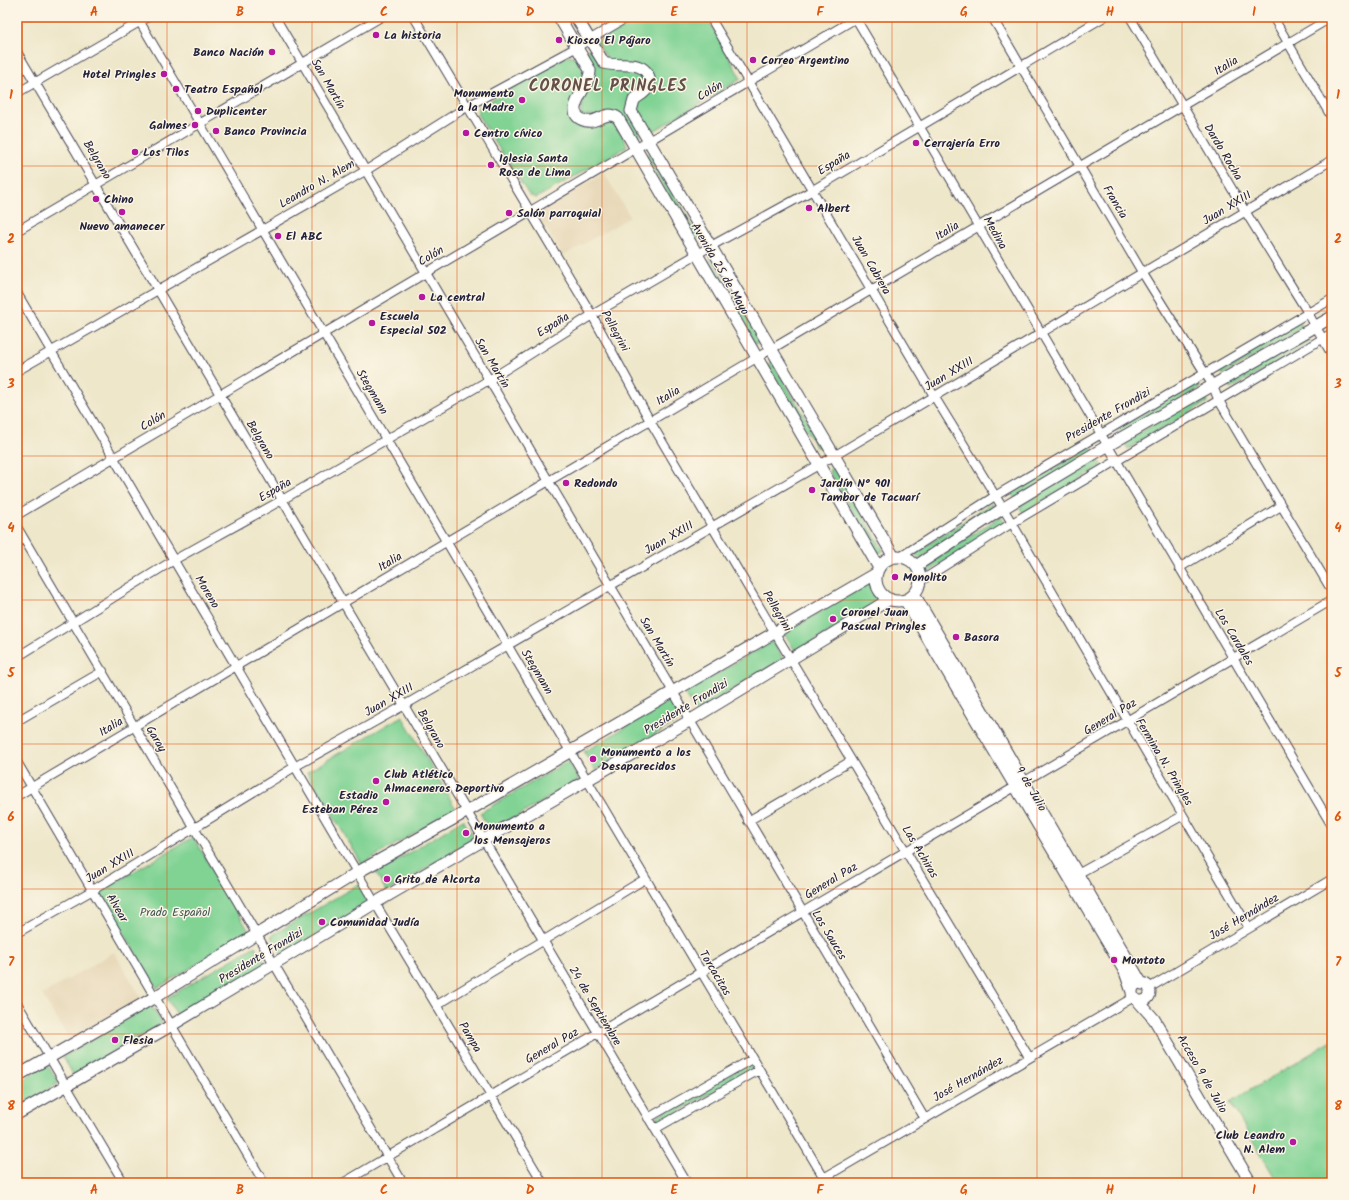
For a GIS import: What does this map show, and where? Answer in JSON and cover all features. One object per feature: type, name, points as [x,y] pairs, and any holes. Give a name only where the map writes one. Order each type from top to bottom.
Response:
[{"type":"main road","name":"Avenida 25 de Mayo","points":[[559,17],[577,47],[590,74],[585,88],[576,101],[576,114],[583,120],[591,122],[607,115],[613,115],[618,118],[819,464],[878,571]]},
{"type":"main road","name":"Avenida 25 de Mayo","points":[[576,17],[604,63],[612,65],[635,66],[643,68],[647,72],[650,79],[649,86],[644,93],[635,98],[631,107],[632,111],[648,141],[834,456],[897,557]]},
{"type":"main road","points":[[916,566],[1002,509],[1107,446],[1332,317]]},
{"type":"main road","points":[[897,557],[909,560],[916,566],[919,582],[909,597],[890,599],[880,591],[877,585],[878,571],[888,559],[897,557]]},
{"type":"main road","name":"Presidente Frondizi","points":[[17,1076],[155,997],[258,935],[358,872],[466,812],[775,633],[878,571]]},
{"type":"main road","name":"9 de Julio","points":[[909,597],[1073,877],[1125,972],[1135,997]]},
{"type":"main road","name":"Presidente Frondizi","points":[[17,1114],[172,1025],[375,903],[689,721],[890,599]]},
{"type":"main road","name":"9 de Julio","points":[[1073,877],[1147,989]]},
{"type":"main road","points":[[1137,985],[1147,989],[1146,1000],[1135,997],[1137,985]]},
{"type":"main road","name":"Acceso 9 de Julio","points":[[1147,989],[1154,1019]]},
{"type":"main road","name":"Acceso 9 de Julio","points":[[1135,997],[1154,1019],[1251,1183]]},
{"type":"street","points":[[17,93],[139,19],[148,17]]},
{"type":"street","name":"San Martín","points":[[275,17],[689,721]]},
{"type":"street","points":[[17,231],[380,17]]},
{"type":"street","name":"Pellegrini","points":[[414,17],[592,315],[650,421],[775,633],[792,659]]},
{"type":"street","name":"Leandro N. Alem","points":[[17,371],[365,171],[468,106],[577,47],[628,17]]},
{"type":"street","name":"Juan Cabrera","points":[[710,17],[934,396],[1012,523]]},
{"type":"street","name":"Colón","points":[[17,515],[749,82],[856,17]]},
{"type":"street","name":"Medina","points":[[856,17],[919,127],[1116,461]]},
{"type":"street","name":"Francia","points":[[992,17],[1142,272],[1213,386],[1218,399],[1332,590]]},
{"type":"street","name":"España","points":[[17,657],[174,560],[282,500],[488,380],[592,315],[711,246],[813,190],[1104,17]]},
{"type":"street","name":"Dardo Rocha","points":[[1130,17],[1245,212],[1323,339]]},
{"type":"street","points":[[1273,17],[1332,118]]},
{"type":"street","name":"Italia","points":[[17,796],[1332,17]]},
{"type":"street","name":"Stegmann","points":[[139,19],[323,334],[587,780]]},
{"type":"street","name":"Belgrano","points":[[17,52],[97,184],[158,291],[483,841]]},
{"type":"street","name":"Juan XXIII","points":[[17,933],[93,890],[296,766],[403,706],[834,456],[1332,160]]},
{"type":"street","name":"Moreno","points":[[17,293],[296,766],[375,903]]},
{"type":"street","name":"Presidente Frondizi","points":[[897,557],[995,496],[1332,299]]},
{"type":"street","points":[[919,582],[1012,523],[1218,399],[1332,333]]},
{"type":"street","points":[[1323,339],[1332,355]]},
{"type":"street","name":"Los Cardales","points":[[1116,461],[1332,826]]},
{"type":"street","points":[[1179,568],[1281,506]]},
{"type":"street","name":"Fermina N. Pringles","points":[[1012,523],[1126,721],[1249,928]]},
{"type":"street","name":"Garay","points":[[17,527],[404,1183]]},
{"type":"street","name":"General Paz","points":[[343,1183],[1332,600]]},
{"type":"street","name":"Las Achiras","points":[[792,659],[851,761],[1029,1057]]},
{"type":"street","points":[[17,721],[103,671]]},
{"type":"street","name":"Los Sauces","points":[[689,721],[925,1119]]},
{"type":"street","points":[[748,821],[851,761]]},
{"type":"street","name":"Alvear","points":[[17,762],[264,1183]]},
{"type":"street","name":"Torcacitas","points":[[587,780],[824,1178]]},
{"type":"street","points":[[1073,877],[1182,816]]},
{"type":"street","name":"24 de Septiembre","points":[[483,841],[687,1183]]},
{"type":"street","points":[[437,1005],[645,879]]},
{"type":"street","name":"José Hernández","points":[[1147,989],[1332,879]]},
{"type":"street","name":"Pampa","points":[[375,903],[543,1183]]},
{"type":"street","name":"José Hernández","points":[[816,1183],[1029,1057],[1135,997]]},
{"type":"street","points":[[17,1003],[124,1183]]},
{"type":"street","points":[[648,1118],[752,1058]]},
{"type":"street","points":[[655,1129],[759,1070]]},
{"type":"shaded area","points":[[604,173],[630,217],[563,256],[538,215],[540,211]]},
{"type":"shaded area","points":[[114,952],[142,999],[70,1040],[42,995]]},
{"type":"green space","points":[[635,17],[707,17],[741,79],[652,132],[647,132],[635,110],[651,72],[610,63],[596,41]]},
{"type":"green space","points":[[588,50],[591,50],[602,64],[639,69],[647,82],[634,95],[640,134],[638,137],[636,138],[622,119],[580,115],[585,93],[585,53]]},
{"type":"green space","points":[[569,55],[578,58],[587,71],[574,116],[614,119],[627,145],[625,148],[536,198],[529,195],[477,114],[479,107]]},
{"type":"green space","points":[[648,154],[651,155],[699,237],[698,239],[694,240],[646,156]]},
{"type":"green space","points":[[710,259],[761,341],[760,343],[755,344],[707,263]]},
{"type":"green space","points":[[1299,322],[1302,328],[1223,375],[1219,369]]},
{"type":"green space","points":[[1306,335],[1310,342],[1231,389],[1227,382]]},
{"type":"green space","points":[[771,362],[821,444],[821,447],[816,447],[768,366]]},
{"type":"green space","points":[[1196,382],[1200,388],[1120,435],[1117,429]]},
{"type":"green space","points":[[1204,395],[1207,402],[1128,449],[1124,442]]},
{"type":"green space","points":[[1091,446],[1094,452],[1015,499],[1011,493]]},
{"type":"green space","points":[[1098,459],[1102,466],[1023,513],[1019,506]]},
{"type":"green space","points":[[832,467],[835,468],[883,550],[882,552],[877,553],[829,471]]},
{"type":"green space","points":[[992,503],[996,509],[919,559],[915,553]]},
{"type":"green space","points":[[1001,516],[1005,523],[927,573],[923,567]]},
{"type":"green space","points":[[872,581],[883,599],[796,652],[784,633]]},
{"type":"green space","points":[[772,641],[783,659],[696,712],[684,693]]},
{"type":"green space","points":[[672,699],[683,718],[595,770],[584,752]]},
{"type":"green space","name":"Estadio Esteban Pérez","points":[[402,716],[456,809],[362,864],[307,772]]},
{"type":"green space","points":[[568,761],[579,780],[491,832],[480,813]]},
{"type":"green space","points":[[463,820],[475,839],[387,892],[376,873]]},
{"type":"green space","name":"Prado Español","points":[[193,837],[250,933],[157,988],[99,892]]},
{"type":"green space","points":[[359,884],[370,903],[282,955],[271,936]]},
{"type":"green space","points":[[255,946],[266,964],[178,1017],[167,998]]},
{"type":"green space","points":[[151,1005],[162,1023],[74,1076],[63,1057]]},
{"type":"green space","name":"Club Leandro N. Alem","points":[[1332,1041],[1332,1183],[1278,1183],[1230,1102]]},
{"type":"green space","points":[[750,1063],[753,1069],[660,1122],[657,1116]]},
{"type":"green space","points":[[47,1065],[59,1083],[17,1108],[17,1083]]},
{"type":"place","name":"La historia","points":[[376,35]]},
{"type":"place","name":"Kiosco El Pájaro","points":[[559,40]]},
{"type":"place","name":"Banco Nación","points":[[272,52]]},
{"type":"place","name":"Correo Argentino","points":[[753,60]]},
{"type":"place","name":"Hotel Pringles","points":[[164,74]]},
{"type":"place","name":"Teatro Español","points":[[176,89]]},
{"type":"place","name":"Monumento a la Madre","points":[[522,100]]},
{"type":"place","name":"Duplicenter","points":[[198,111]]},
{"type":"place","name":"Galmes","points":[[195,125]]},
{"type":"place","name":"Banco Provincia","points":[[216,131]]},
{"type":"place","name":"Centro cívico","points":[[466,133]]},
{"type":"place","name":"Cerrajería Erro","points":[[916,143]]},
{"type":"place","name":"Los Tilos","points":[[135,152]]},
{"type":"place","name":"Iglesia Santa Rosa de Lima","points":[[491,165]]},
{"type":"place","name":"Chino","points":[[96,199]]},
{"type":"place","name":"Albert","points":[[809,208]]},
{"type":"place","name":"Nuevo amanecer","points":[[122,212]]},
{"type":"place","name":"Salón parroquial","points":[[509,213]]},
{"type":"place","name":"El ABC","points":[[278,236]]},
{"type":"place","name":"La central","points":[[422,297]]},
{"type":"place","name":"Escuela Especial 502","points":[[372,323]]},
{"type":"place","name":"Redondo","points":[[566,483]]},
{"type":"place","name":"Jardín N° 901 Tambor de Tacuarí","points":[[812,490]]},
{"type":"place","name":"Monolito","points":[[895,577]]},
{"type":"place","name":"Coronel Juan Pascual Pringles","points":[[833,619]]},
{"type":"place","name":"Basora","points":[[956,637]]},
{"type":"place","name":"Monumento a los Desaparecidos","points":[[593,759]]},
{"type":"place","name":"Club Atlético Almaceneros Deportivo","points":[[376,781]]},
{"type":"place","name":"Estadio Esteban Pérez","points":[[386,802]]},
{"type":"place","name":"Monumento a los Mensajeros","points":[[466,833]]},
{"type":"place","name":"Grito de Alcorta","points":[[387,879]]},
{"type":"place","name":"Comunidad Judía","points":[[322,922]]},
{"type":"place","name":"Montoto","points":[[1114,960]]},
{"type":"place","name":"Flesia","points":[[115,1040]]},
{"type":"place","name":"Club Leandro N. Alem","points":[[1293,1142]]},
{"type":"district","name":"CORONEL PRINGLES","points":[[608,86]]}]
